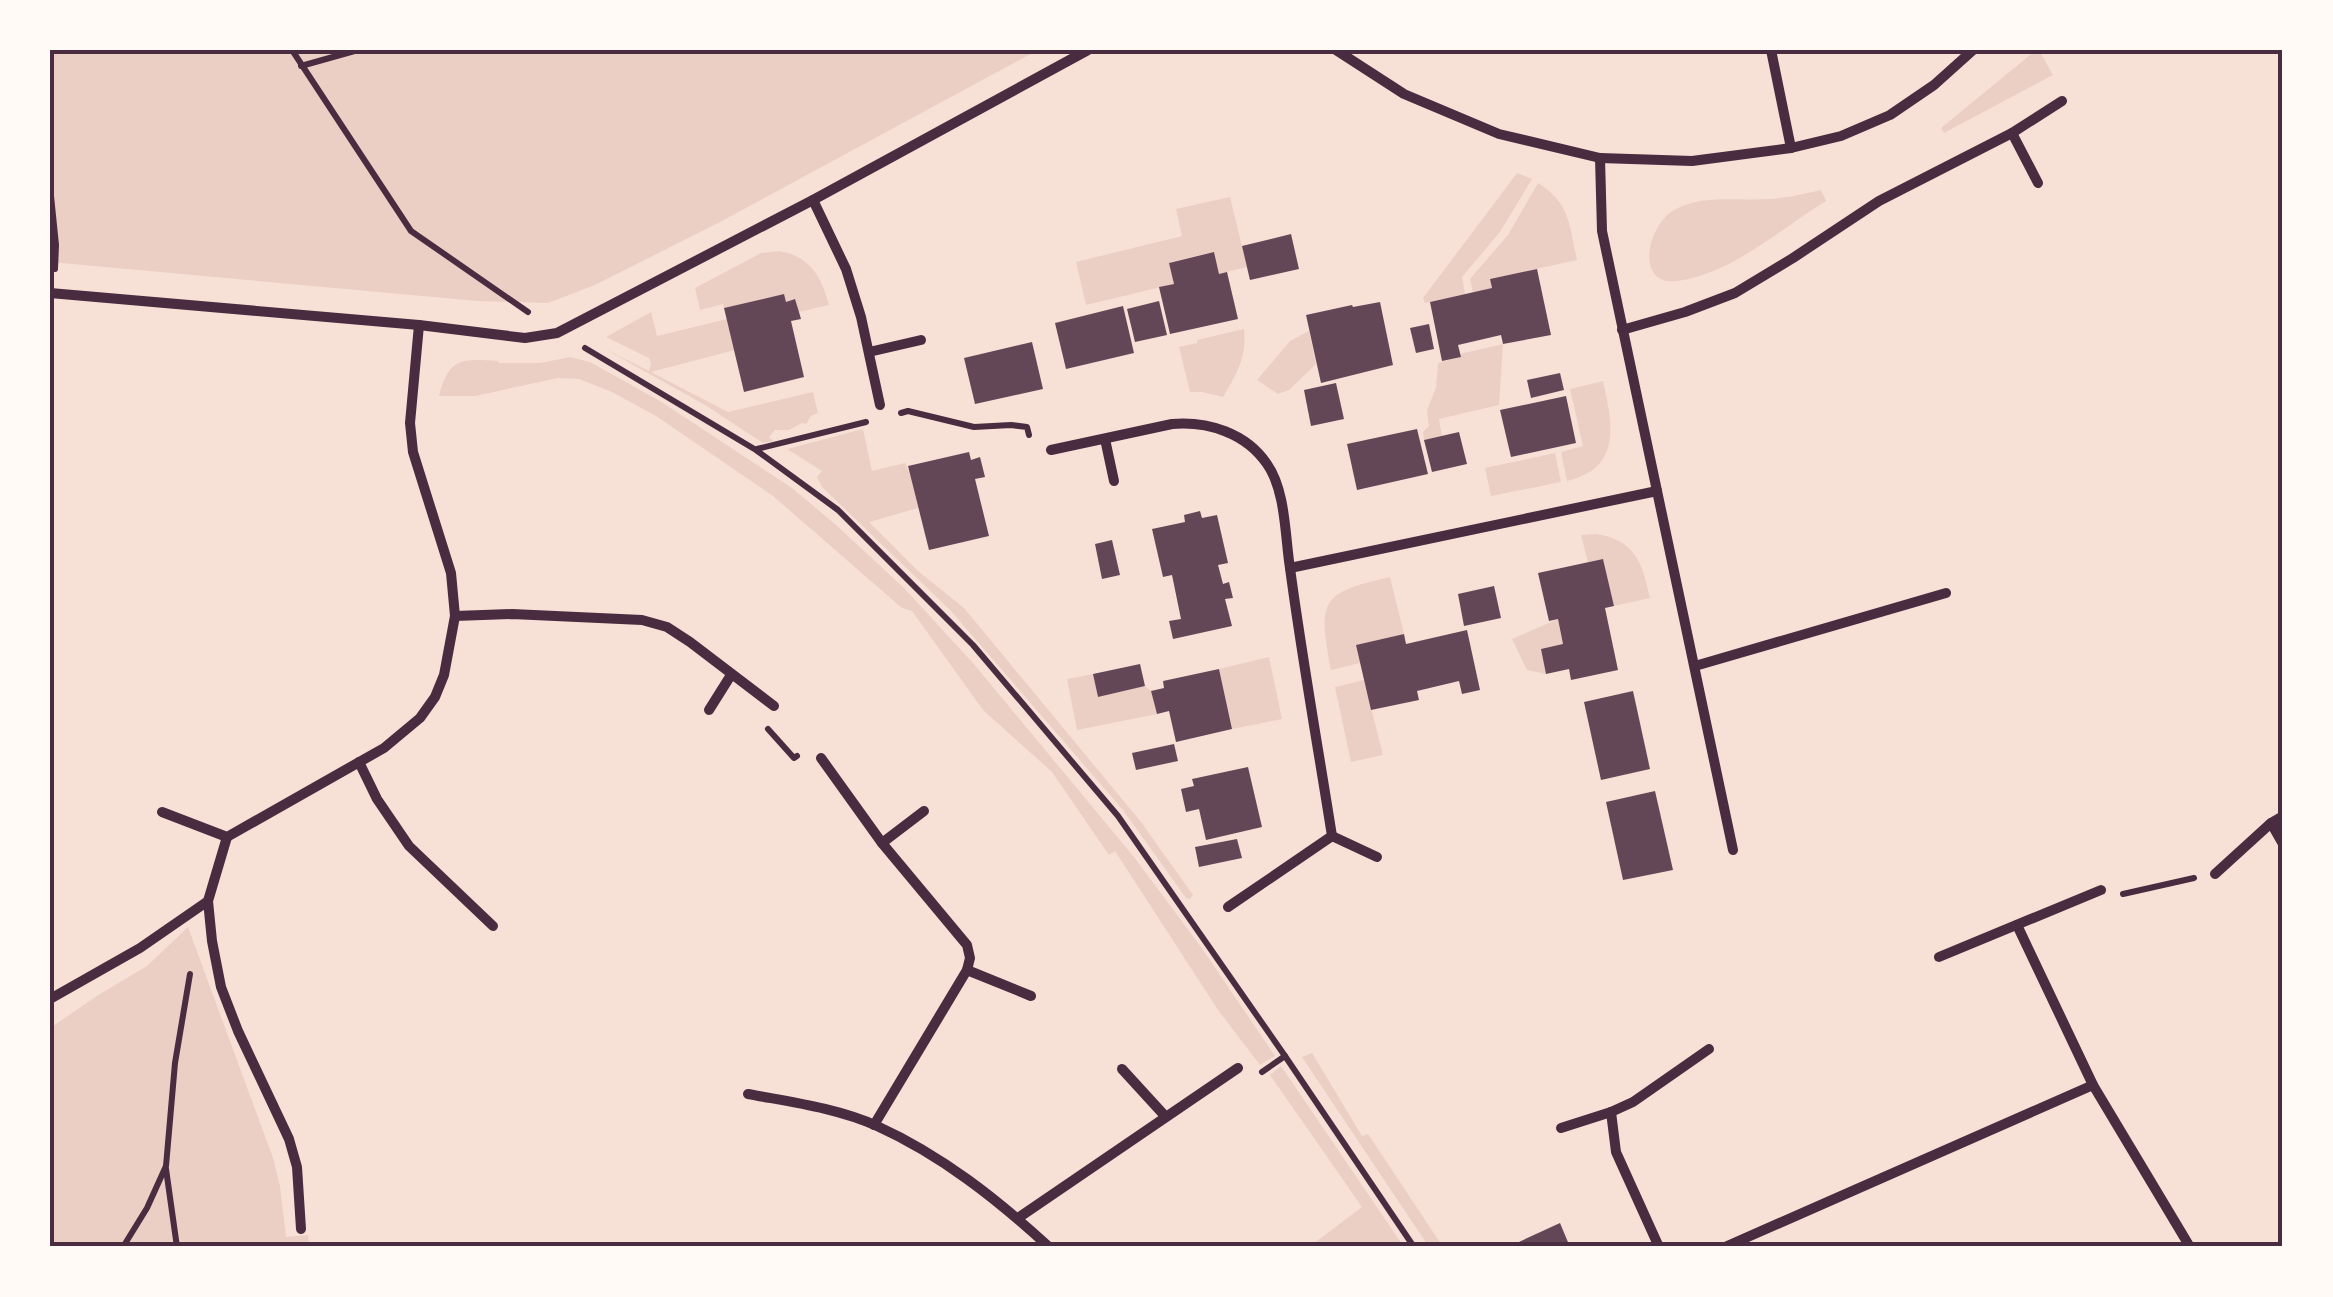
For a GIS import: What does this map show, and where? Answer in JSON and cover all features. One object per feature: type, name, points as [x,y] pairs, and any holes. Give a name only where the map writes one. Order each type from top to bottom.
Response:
[{"type":"street","points":[[52,293],[526,338],[557,333],[813,200],[1088,50]]},
{"type":"street","points":[[1336,50],[1404,94],[1499,134],[1600,158],[1692,161],[1791,148],[1841,136],[1890,114],[1934,85],[1973,50]]},
{"type":"street","points":[[1771,50],[1791,148]]},
{"type":"street","points":[[1622,330],[1735,293],[1878,201],[2012,133],[2062,101]]},
{"type":"street","points":[[2012,133],[2038,184]]},
{"type":"street","points":[[1600,158],[1602,231],[1733,850]]},
{"type":"street","points":[[813,200],[846,269],[880,405]]},
{"type":"street","points":[[302,1229],[297,1167],[281,1118],[254,1066],[222,987],[208,901],[226,837],[384,748],[420,718],[435,697],[450,653],[455,616],[451,573],[413,452],[410,423],[419,325]]},
{"type":"street","points":[[869,352],[921,340]]},
{"type":"street","points":[[1052,450],[1190,422],[1234,435],[1268,464],[1282,500],[1332,836]]},
{"type":"street","points":[[1105,439],[1114,481]]},
{"type":"street","points":[[1290,568],[1657,491]]},
{"type":"street","points":[[1695,666],[1946,593]]},
{"type":"street","points":[[455,616],[512,614],[642,620],[667,627],[774,706]]},
{"type":"street","points":[[709,710],[731,675]]},
{"type":"street","points":[[821,758],[882,843],[967,946],[970,958],[968,970],[874,1125]]},
{"type":"street","points":[[359,762],[384,810],[409,846],[494,926]]},
{"type":"street","points":[[882,843],[924,811]]},
{"type":"street","points":[[162,812],[226,837]]},
{"type":"street","points":[[2215,874],[2270,823],[2283,816]]},
{"type":"street","points":[[2270,823],[2283,844]]},
{"type":"street","points":[[1332,836],[1378,856]]},
{"type":"street","points":[[1228,907],[1332,836]]},
{"type":"street","points":[[1939,957],[2101,890]]},
{"type":"street","points":[[50,1000],[140,948],[208,901]]},
{"type":"street","points":[[2016,926],[2093,1084],[2190,1247]]},
{"type":"street","points":[[968,970],[1031,996]]},
{"type":"street","points":[[1561,1128],[1611,1112],[1656,1088],[1708,1049]]},
{"type":"street","points":[[1122,1068],[1165,1116]]},
{"type":"street","points":[[1018,1218],[1238,1068]]},
{"type":"street","points":[[1725,1247],[2093,1084]]},
{"type":"street","points":[[748,1094],[822,1109],[874,1125],[931,1154],[984,1191],[1049,1247]]},
{"type":"street","points":[[1611,1112],[1616,1152],[1660,1247]]},
{"type":"path","points":[[292,50],[411,230],[557,333],[756,450],[838,510],[973,645],[1118,816],[1414,1247]]},
{"type":"path","points":[[301,66],[358,50]]},
{"type":"path","points":[[50,186],[56,245],[52,293]]},
{"type":"path","points":[[880,405],[883,418]]},
{"type":"path","points":[[756,450],[908,411],[974,427],[1027,427],[1034,453],[1052,450]]},
{"type":"path","points":[[774,706],[760,721],[794,758],[814,748],[821,758]]},
{"type":"path","points":[[2101,890],[2109,886],[2113,897],[2215,874]]},
{"type":"path","points":[[176,1247],[166,1166],[175,1064],[192,960]]},
{"type":"path","points":[[123,1247],[166,1166]]},
{"type":"shaded area","points":[[50,50],[1038,50],[720,222],[595,285],[548,303],[477,301],[50,262]]},
{"type":"shaded area","points":[[2036,50],[2053,75],[1944,133],[1941,128]]},
{"type":"shaded area","points":[[1517,173],[1532,179],[1500,232],[1462,277],[1465,294],[1425,303],[1423,298]]},
{"type":"shaded area","points":[[1538,183],[1563,207],[1577,260],[1490,279],[1492,288],[1473,293],[1470,279],[1508,235]]},
{"type":"shaded area","points":[[1821,190],[1826,201],[1755,249],[1717,269],[1677,281],[1663,280],[1650,265],[1652,240],[1658,227],[1676,209],[1709,200],[1775,198]]},
{"type":"shaded area","points":[[1230,197],[1247,267],[1219,274],[1214,252],[1170,262],[1174,284],[1086,305],[1076,262],[1182,236],[1176,209]]},
{"type":"shaded area","points":[[779,251],[799,257],[813,269],[829,305],[799,312],[795,299],[786,302],[784,294],[700,310],[695,288],[761,253]]},
{"type":"shaded area","points":[[651,312],[657,336],[727,319],[735,350],[651,372],[728,412],[813,392],[818,413],[806,424],[775,430],[769,437],[774,441],[763,443],[705,405],[603,348],[649,371],[649,358],[606,337]]},
{"type":"shaded area","points":[[1244,329],[1240,364],[1223,397],[1190,392],[1179,347]]},
{"type":"shaded area","points":[[1309,331],[1316,364],[1289,390],[1278,394],[1257,380],[1290,341]]},
{"type":"shaded area","points":[[1503,344],[1499,405],[1439,419],[1442,436],[1424,440],[1438,363]]},
{"type":"shaded area","points":[[570,357],[590,362],[660,401],[792,488],[904,588],[973,663],[1134,857],[1275,1056],[1260,1065],[1218,1010],[1115,851],[1109,855],[1052,772],[983,710],[912,611],[902,608],[773,496],[656,416],[579,379],[558,378],[475,396],[439,396],[447,374],[459,363],[540,363]]},
{"type":"shaded area","points":[[1603,381],[1611,429],[1605,455],[1585,475],[1567,481],[1561,452],[1583,446],[1570,389]]},
{"type":"shaded area","points":[[863,429],[872,471],[905,463],[918,508],[869,522],[918,571],[964,608],[1141,822],[1193,895],[1190,899],[1123,810],[951,611],[822,487],[817,477],[822,471],[787,449]]},
{"type":"shaded area","points":[[1555,453],[1561,482],[1491,496],[1485,468]]},
{"type":"shaded area","points":[[1596,534],[1620,542],[1635,555],[1650,598],[1614,606],[1603,559],[1588,562],[1581,535]]},
{"type":"shaded area","points":[[1390,577],[1404,634],[1357,645],[1360,663],[1331,670],[1325,628],[1329,603],[1349,588]]},
{"type":"shaded area","points":[[1558,619],[1563,644],[1546,674],[1527,670],[1512,639]]},
{"type":"shaded area","points":[[1269,657],[1282,719],[1232,729],[1219,669]]},
{"type":"shaded area","points":[[1093,674],[1098,697],[1145,686],[1151,691],[1157,714],[1077,730],[1067,679]]},
{"type":"shaded area","points":[[1364,680],[1383,755],[1351,762],[1335,687]]},
{"type":"shaded area","points":[[188,927],[273,1158],[286,1237],[308,1235],[310,1247],[50,1247],[50,1028],[147,966]]},
{"type":"shaded area","points":[[1312,1053],[1362,1136],[1368,1134],[1443,1247],[1429,1247],[1302,1057]]},
{"type":"shaded area","points":[[1281,1066],[1404,1247],[1309,1247],[1362,1207],[1270,1075]]},
{"type":"building","points":[[1291,234],[1299,269],[1250,280],[1242,246]]},
{"type":"building","points":[[1214,252],[1219,274],[1227,272],[1238,319],[1170,334],[1159,287],[1174,284],[1169,263]]},
{"type":"building","points":[[1537,269],[1551,335],[1503,344],[1501,335],[1458,345],[1461,357],[1442,361],[1430,302],[1492,288],[1490,279]]},
{"type":"building","points":[[784,294],[786,302],[795,299],[801,319],[791,321],[804,377],[744,392],[724,308]]},
{"type":"building","points":[[1159,301],[1167,335],[1135,342],[1127,309]]},
{"type":"building","points":[[1380,302],[1393,365],[1321,383],[1306,315]]},
{"type":"building","points":[[1123,306],[1134,353],[1066,369],[1055,323]]},
{"type":"building","points":[[1429,324],[1434,349],[1416,353],[1410,328]]},
{"type":"building","points":[[1032,342],[1043,389],[975,404],[964,358]]},
{"type":"building","points":[[1560,373],[1564,390],[1531,398],[1527,380]]},
{"type":"building","points":[[1336,383],[1344,419],[1311,426],[1304,390]]},
{"type":"building","points":[[1566,396],[1576,443],[1511,457],[1500,410]]},
{"type":"building","points":[[1417,429],[1428,474],[1357,490],[1347,444]]},
{"type":"building","points":[[1459,432],[1467,464],[1432,472],[1424,440]]},
{"type":"building","points":[[969,452],[971,460],[980,457],[985,477],[975,479],[989,536],[929,550],[908,466]]},
{"type":"building","points":[[1200,511],[1202,518],[1217,515],[1228,563],[1218,565],[1223,584],[1229,582],[1233,598],[1225,599],[1232,626],[1173,639],[1169,621],[1181,619],[1172,575],[1163,577],[1152,529],[1185,522],[1184,515]]},
{"type":"building","points":[[1112,540],[1120,575],[1102,579],[1095,544]]},
{"type":"building","points":[[1603,559],[1614,606],[1605,608],[1618,670],[1571,680],[1569,669],[1546,674],[1541,649],[1563,644],[1558,619],[1549,621],[1538,573]]},
{"type":"building","points":[[1494,586],[1501,618],[1464,626],[1458,594]]},
{"type":"building","points":[[1467,630],[1480,690],[1462,694],[1459,681],[1417,691],[1419,700],[1371,710],[1356,645],[1404,634],[1406,644]]},
{"type":"building","points":[[1140,664],[1145,686],[1098,697],[1093,674]]},
{"type":"building","points":[[1219,669],[1232,729],[1176,742],[1169,711],[1157,714],[1151,691],[1164,688],[1163,681]]},
{"type":"building","points":[[1633,691],[1650,769],[1601,780],[1584,702]]},
{"type":"building","points":[[1174,744],[1178,761],[1136,770],[1132,753]]},
{"type":"building","points":[[1248,767],[1262,827],[1206,840],[1199,809],[1186,812],[1181,789],[1194,786],[1192,779]]},
{"type":"building","points":[[1655,791],[1673,870],[1623,880],[1606,802]]},
{"type":"building","points":[[1237,839],[1242,858],[1199,867],[1195,847]]},
{"type":"building","points":[[1560,1223],[1570,1247],[1509,1247],[1521,1241]]}]
